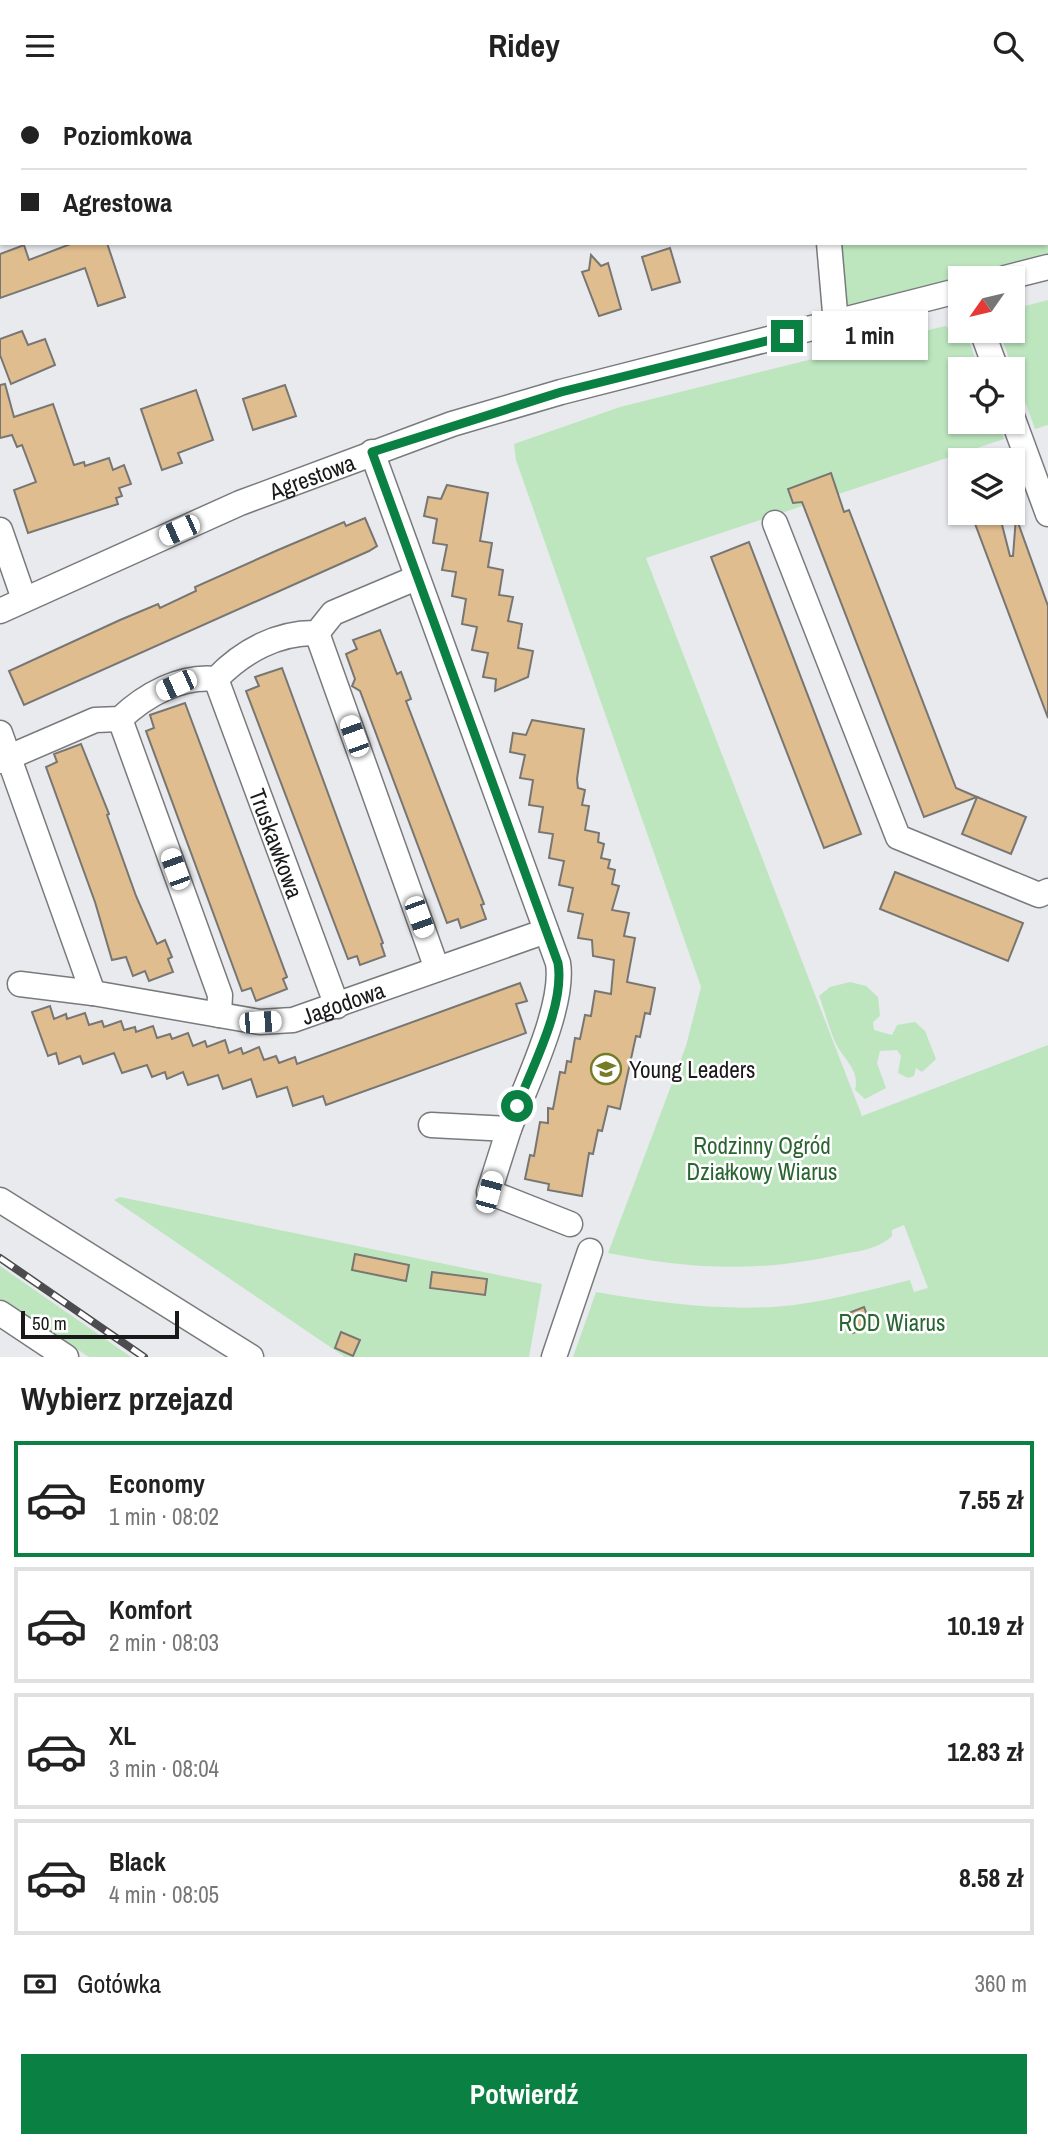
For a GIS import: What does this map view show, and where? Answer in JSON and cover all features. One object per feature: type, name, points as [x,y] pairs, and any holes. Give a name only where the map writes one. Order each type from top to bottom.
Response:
[{"type":"street","points":[[829,245],[836,324]]},
{"type":"street","points":[[1026,273],[1048,267]]},
{"type":"street","name":"Agrestowa","points":[[0,611],[221,512],[372,452],[561,392],[948,294]]},
{"type":"street","points":[[1019,434],[1048,514]]},
{"type":"street","points":[[372,452],[546,931],[561,981],[552,1015],[509,1129],[489,1192],[570,1224]]},
{"type":"street","points":[[775,523],[898,837],[1039,895],[1048,891]]},
{"type":"street","points":[[0,530],[24,599]]},
{"type":"street","points":[[317,633],[333,613],[416,578]]},
{"type":"street","points":[[4,759],[95,720],[120,719],[138,701],[194,677],[216,679],[236,658],[292,632],[317,633]]},
{"type":"street","points":[[317,633],[437,969]]},
{"type":"street","name":"Truskawkowa","points":[[216,679],[337,1006]]},
{"type":"street","points":[[120,719],[220,995],[219,1015]]},
{"type":"street","points":[[0,733],[4,759],[93,993]]},
{"type":"street","name":"Jagodowa","points":[[20,984],[93,993],[260,1022],[293,1020],[546,931]]},
{"type":"street","points":[[431,1125],[509,1129]]},
{"type":"street","points":[[0,1200],[251,1357]]},
{"type":"street","points":[[554,1357],[590,1251]]},
{"type":"street","points":[[0,1314],[66,1357]]},
{"type":"green space","points":[[837,245],[1048,245],[1048,257],[1014,266],[948,266],[948,283],[853,308],[847,303],[840,288]]},
{"type":"green space","points":[[1048,300],[1048,425],[1035,429],[1025,402],[1025,357],[1009,357],[1003,343],[1026,343],[1026,306]]},
{"type":"green space","name":"Rodzinny Ogród Działkowy Wiarus","points":[[945,326],[948,328],[948,343],[970,343],[975,357],[948,357],[948,434],[1002,434],[1004,439],[977,448],[948,448],[948,458],[646,558],[862,1116],[1048,1045],[1048,1357],[573,1357],[596,1292],[684,1304],[751,1308],[842,1297],[910,1280],[914,1292],[928,1288],[904,1225],[892,1230],[892,1236],[886,1241],[867,1249],[779,1265],[723,1267],[667,1263],[608,1253],[686,1046],[701,987],[516,460],[514,444],[620,407]]},
{"type":"green space","points":[[850,982],[866,986],[878,997],[880,1016],[873,1022],[874,1030],[892,1035],[897,1025],[915,1022],[925,1031],[936,1059],[922,1072],[916,1068],[914,1076],[908,1078],[898,1073],[901,1056],[897,1050],[880,1051],[877,1063],[886,1088],[865,1099],[855,1090],[856,1078],[836,1044],[819,996],[830,987]]},
{"type":"green space","points":[[120,1197],[542,1284],[529,1357],[345,1357],[114,1200]]},
{"type":"green space","points":[[0,1266],[131,1357],[89,1357],[0,1299]]},
{"type":"building","points":[[24,245],[29,260],[68,245],[108,245],[125,297],[98,306],[85,268],[0,298],[0,254]]},
{"type":"building","points":[[670,248],[680,282],[652,290],[642,257]]},
{"type":"building","points":[[591,255],[601,266],[608,263],[621,309],[599,316],[582,272],[589,270]]},
{"type":"building","points":[[22,331],[28,345],[45,339],[55,365],[11,384],[0,355],[0,339]]},
{"type":"building","points":[[5,384],[14,417],[53,404],[74,465],[84,462],[85,466],[109,458],[113,470],[124,465],[131,484],[119,488],[122,496],[116,498],[118,504],[28,533],[14,490],[36,482],[22,445],[17,447],[12,435],[0,438],[0,385]]},
{"type":"building","points":[[285,385],[296,416],[253,430],[243,399]]},
{"type":"building","points":[[196,390],[213,440],[178,453],[182,463],[162,470],[141,409]]},
{"type":"building","points":[[831,473],[844,512],[849,510],[956,788],[977,797],[924,817],[802,502],[793,503],[788,489]]},
{"type":"building","points":[[447,485],[488,493],[480,541],[492,543],[488,567],[503,570],[499,595],[513,597],[508,621],[522,624],[518,648],[533,651],[528,677],[495,691],[496,679],[483,677],[488,653],[472,650],[477,627],[462,624],[466,599],[452,596],[456,572],[442,570],[447,545],[433,543],[437,519],[424,516],[428,497],[441,499]]},
{"type":"building","points":[[365,518],[377,546],[369,551],[24,705],[9,671],[158,604],[160,608],[196,591],[195,587],[278,550],[344,522],[346,526]]},
{"type":"building","points":[[976,525],[1002,525],[1010,556],[1013,556],[1015,525],[1019,525],[1048,606],[1048,718]]},
{"type":"building","points":[[749,542],[861,834],[824,848],[711,557]]},
{"type":"building","points":[[380,630],[397,674],[401,672],[411,699],[406,701],[484,904],[481,905],[486,919],[461,928],[458,919],[447,923],[360,691],[352,686],[355,679],[346,654],[357,649],[353,640]]},
{"type":"building","points":[[282,668],[383,943],[381,944],[385,956],[360,965],[357,956],[348,959],[246,691],[259,686],[255,677]]},
{"type":"building","points":[[185,703],[287,977],[283,979],[287,989],[256,1001],[251,988],[242,991],[146,731],[154,728],[150,715]]},
{"type":"building","points":[[532,720],[584,729],[577,779],[578,788],[585,790],[582,805],[589,806],[585,830],[599,833],[598,842],[604,844],[601,858],[610,860],[608,868],[615,870],[612,884],[619,886],[612,910],[629,913],[624,936],[635,938],[627,982],[655,988],[650,1014],[645,1013],[640,1037],[636,1036],[620,1109],[608,1106],[602,1131],[598,1130],[593,1154],[589,1153],[582,1196],[548,1190],[549,1184],[525,1179],[530,1155],[534,1156],[540,1122],[548,1123],[548,1108],[553,1109],[560,1072],[565,1073],[567,1061],[571,1062],[575,1038],[580,1039],[585,1015],[591,1016],[595,991],[611,994],[614,960],[593,956],[592,940],[578,938],[583,914],[568,911],[573,888],[559,885],[564,861],[549,858],[553,834],[539,832],[543,807],[529,805],[533,780],[520,778],[525,755],[510,752],[513,733],[526,735]]},
{"type":"building","points":[[81,744],[109,814],[107,815],[136,896],[157,944],[165,940],[172,957],[168,959],[173,972],[149,981],[145,971],[133,976],[126,957],[112,960],[95,902],[46,767],[57,762],[54,754]]},
{"type":"building","points":[[977,797],[1026,817],[1011,854],[962,834]]},
{"type":"building","points":[[895,872],[1023,923],[1008,961],[880,909]]},
{"type":"building","points":[[520,983],[527,1001],[516,1004],[526,1033],[326,1105],[323,1096],[293,1106],[287,1087],[257,1097],[251,1079],[223,1089],[218,1075],[188,1085],[183,1072],[167,1079],[165,1072],[152,1077],[147,1065],[122,1073],[114,1053],[83,1064],[80,1056],[59,1064],[56,1053],[48,1056],[32,1012],[50,1006],[54,1019],[66,1014],[67,1019],[85,1013],[89,1025],[102,1021],[104,1027],[121,1021],[124,1030],[135,1027],[136,1032],[153,1026],[157,1038],[170,1034],[172,1039],[188,1033],[193,1046],[205,1041],[207,1047],[225,1040],[229,1053],[241,1048],[243,1054],[259,1047],[264,1060],[276,1056],[279,1063],[295,1057],[297,1064]]},
{"type":"building","points":[[355,1254],[409,1265],[406,1281],[352,1270]]},
{"type":"building","points":[[432,1272],[487,1279],[485,1295],[430,1288]]},
{"type":"building","points":[[864,1307],[871,1326],[853,1333],[846,1314]]},
{"type":"building","points":[[341,1332],[360,1340],[353,1356],[335,1348]]},
{"type":"railway","points":[[0,1258],[144,1357]]},
{"type":"place","name":"Young Leaders","points":[[606,1069]]},
{"type":"route","points":[[517,1106],[552,1015],[561,981],[558,963],[372,452],[452,424],[561,392],[787,336]]},
{"type":"park label","name":"ROD Wiarus","points":[[892,1322]]}]
